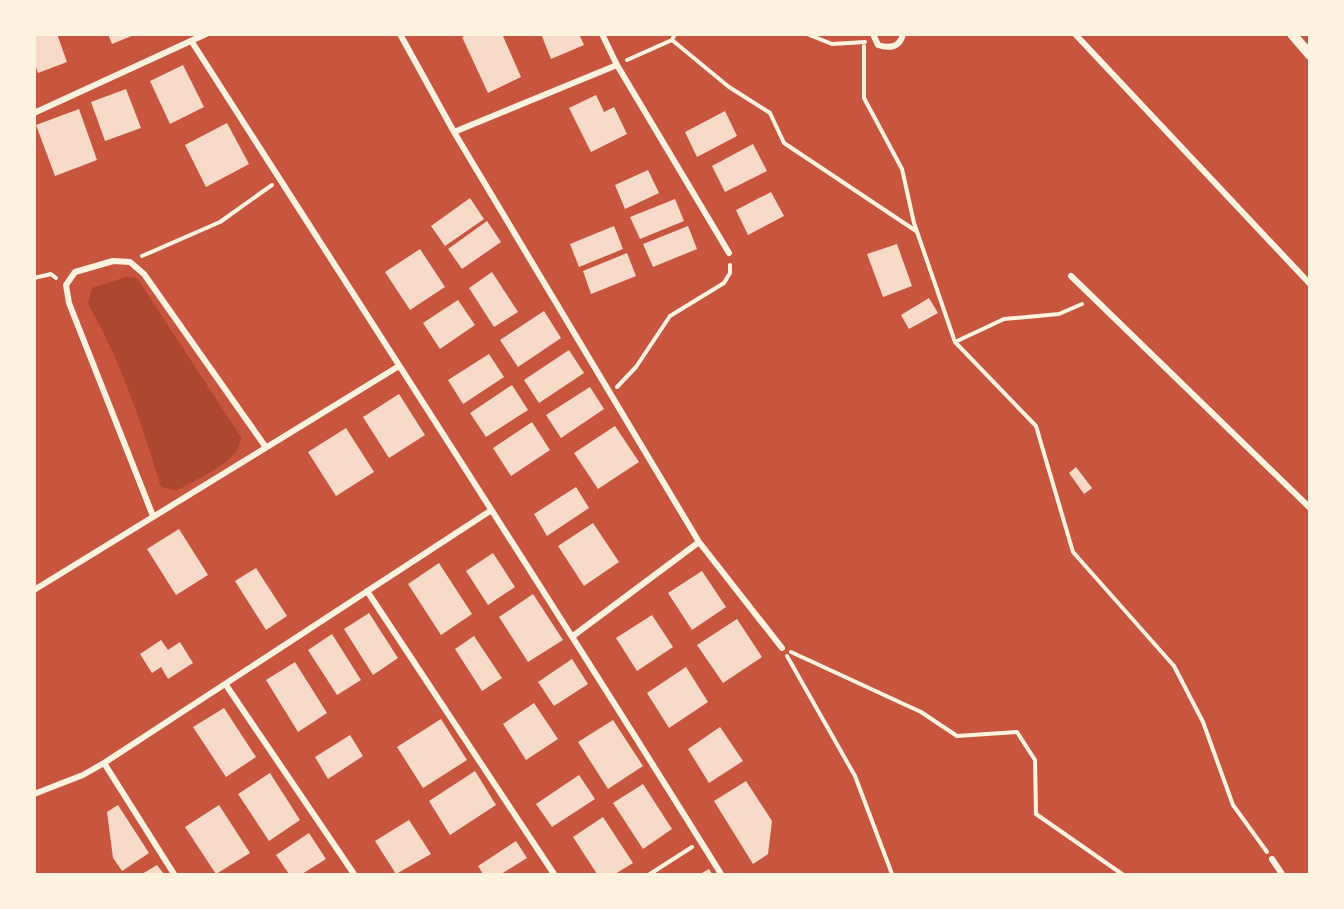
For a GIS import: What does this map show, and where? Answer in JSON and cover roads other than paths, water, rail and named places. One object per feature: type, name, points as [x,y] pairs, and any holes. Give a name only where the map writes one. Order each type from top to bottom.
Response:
[{"type":"street","points":[[34,113],[206,34]]},
{"type":"street","points":[[400,34],[454,132],[699,542],[782,648]]},
{"type":"street","points":[[602,34],[617,65],[729,254]]},
{"type":"street","points":[[873,37],[878,45],[892,47],[898,44],[903,34]]},
{"type":"street","points":[[1075,34],[1310,284]]},
{"type":"street","points":[[1292,34],[1310,55]]},
{"type":"street","points":[[192,42],[490,511],[573,636],[721,874]]},
{"type":"street","points":[[454,132],[617,65]]},
{"type":"street","points":[[153,516],[69,303],[66,285],[75,272],[113,261],[130,262],[144,274],[265,446]]},
{"type":"street","points":[[1071,276],[1310,508]]},
{"type":"street","points":[[34,590],[265,446],[399,366]]},
{"type":"street","points":[[34,794],[83,775],[104,763],[490,511]]},
{"type":"street","points":[[573,636],[699,542]]},
{"type":"street","points":[[367,591],[554,874]]},
{"type":"street","points":[[226,685],[354,874]]},
{"type":"street","points":[[104,763],[174,874]]},
{"type":"street","points":[[1272,860],[1282,874]]}]
